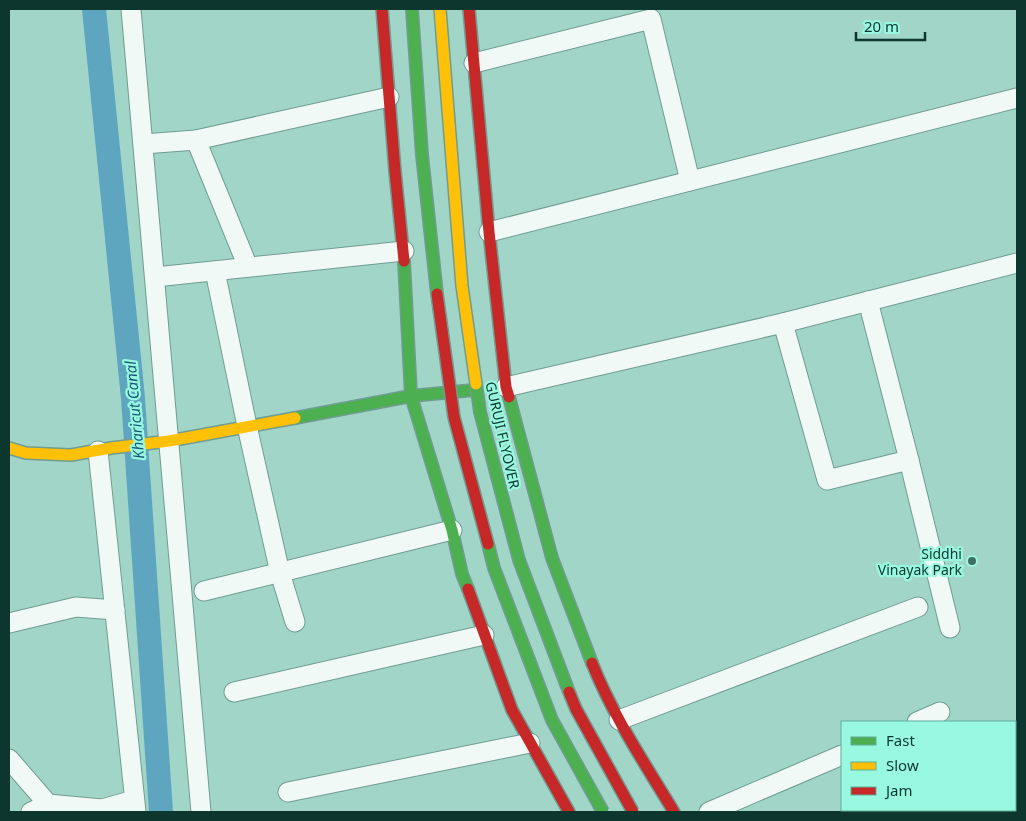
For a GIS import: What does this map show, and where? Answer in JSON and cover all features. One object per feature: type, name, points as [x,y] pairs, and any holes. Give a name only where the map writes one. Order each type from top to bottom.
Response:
[{"type":"street","points":[[131,9],[155,277],[163,442],[201,812]]},
{"type":"street","points":[[382,9],[395,171],[404,251],[411,396],[452,530],[462,574],[512,710],[569,812]]},
{"type":"street","points":[[412,9],[422,155],[436,289],[454,417],[494,568],[552,720],[603,812]]},
{"type":"street","name":"GURUJI FLYOVER","points":[[440,9],[462,286],[480,412],[519,560],[576,709],[633,812]]},
{"type":"street","points":[[469,9],[489,232],[497,388],[552,558],[602,688],[674,812]]},
{"type":"street","points":[[474,63],[651,19],[690,181]]},
{"type":"street","points":[[143,144],[196,140],[389,96]]},
{"type":"street","points":[[489,232],[1017,98]]},
{"type":"street","points":[[196,140],[248,267]]},
{"type":"street","points":[[155,277],[404,251]]},
{"type":"street","points":[[9,448],[26,453],[71,455],[163,442],[411,396],[497,388],[783,323],[1017,263]]},
{"type":"street","points":[[215,271],[280,573],[295,622]]},
{"type":"street","points":[[868,301],[950,628]]},
{"type":"street","points":[[783,323],[827,480],[909,460]]},
{"type":"street","points":[[31,812],[48,804],[102,809],[135,806],[115,610],[104,450]]},
{"type":"street","points":[[204,591],[452,530]]},
{"type":"street","points":[[9,623],[76,607],[115,610]]},
{"type":"street","points":[[619,720],[918,607]]},
{"type":"street","points":[[234,692],[484,635]]},
{"type":"street","points":[[919,721],[940,712]]},
{"type":"street","points":[[288,792],[530,743]]},
{"type":"street","points":[[709,812],[841,755]]},
{"type":"street","points":[[9,759],[48,804]]},
{"type":"waterway","name":"Kharicut Canal","points":[[94,9],[133,398],[161,812]]},
{"type":"traffic: fast","points":[[412,9],[422,155],[437,294]]},
{"type":"traffic: fast","points":[[404,261],[411,396],[452,530],[462,574],[468,589]]},
{"type":"traffic: fast","points":[[476,384],[480,412],[519,560],[569,692]]},
{"type":"traffic: fast","points":[[295,418],[411,396],[474,390]]},
{"type":"traffic: fast","points":[[509,397],[552,558],[592,663]]},
{"type":"traffic: fast","points":[[488,544],[494,568],[552,720],[603,812]]},
{"type":"traffic: slow","points":[[440,9],[462,286],[476,384]]},
{"type":"traffic: slow","points":[[9,448],[26,453],[71,455],[169,441],[295,418]]},
{"type":"traffic: jam","points":[[382,9],[404,261]]},
{"type":"traffic: jam","points":[[469,9],[489,232],[506,387],[509,397]]},
{"type":"traffic: jam","points":[[437,294],[454,417],[488,544]]},
{"type":"traffic: jam","points":[[468,589],[512,710],[569,812]]},
{"type":"traffic: jam","points":[[592,663],[620,721],[674,812]]},
{"type":"traffic: jam","points":[[569,692],[576,709],[633,812]]},
{"type":"place","name":"Siddhi Vinayak Park","points":[[972,561]]}]
